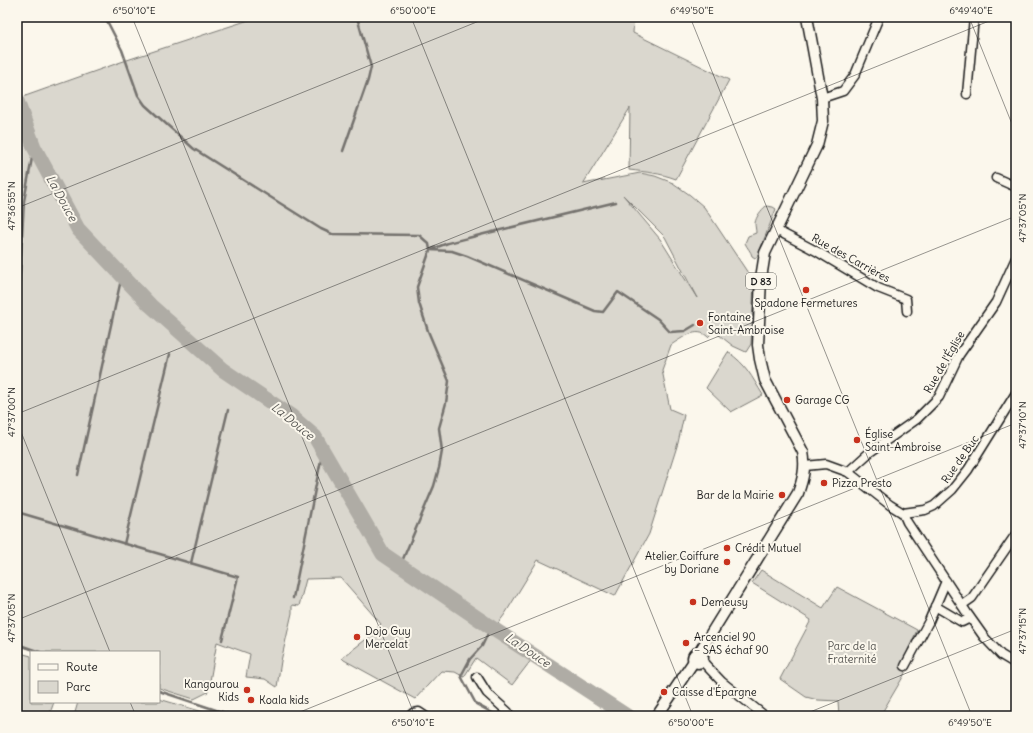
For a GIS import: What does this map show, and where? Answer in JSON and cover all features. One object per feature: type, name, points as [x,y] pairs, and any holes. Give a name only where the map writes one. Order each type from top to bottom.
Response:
[{"type":"main road","name":"D 83","points":[[657,716],[698,658],[798,493],[802,482],[805,466],[803,452],[765,380],[758,345],[765,253],[817,145],[823,121],[822,98],[807,17]]},
{"type":"street","points":[[822,98],[843,91],[855,75],[879,17]]},
{"type":"street","points":[[967,94],[974,17]]},
{"type":"street","points":[[996,178],[1016,187]]},
{"type":"street","name":"Rue des Carrières","points":[[776,230],[818,252],[878,288],[906,299],[906,310]]},
{"type":"street","name":"Rue de l'Église","points":[[848,472],[870,452],[917,419],[939,397],[959,354],[996,302],[1016,258]]},
{"type":"street","name":"Rue de Buc","points":[[903,513],[925,510],[934,506],[952,490],[968,470],[1016,393]]},
{"type":"street","points":[[805,466],[826,464],[848,472],[890,506],[903,513],[907,522],[984,637],[1001,655],[1016,664]]},
{"type":"street","points":[[962,605],[972,598],[1016,534]]},
{"type":"street","points":[[904,666],[929,621],[946,581]]},
{"type":"street","points":[[935,606],[962,622],[970,618]]},
{"type":"street","points":[[698,658],[722,682],[765,716]]},
{"type":"street","points":[[477,677],[487,693],[508,712],[507,716]]},
{"type":"street","points":[[410,716],[413,713],[419,712],[425,716]]},
{"type":"green space","points":[[258,17],[634,17],[633,33],[729,80],[676,179],[659,174],[629,170],[630,108],[583,184],[640,173],[655,176],[673,183],[704,207],[754,282],[751,344],[746,352],[733,346],[714,331],[708,337],[699,333],[690,334],[671,345],[662,370],[670,409],[684,415],[678,443],[649,534],[615,596],[538,560],[505,614],[490,634],[532,659],[512,685],[476,658],[464,677],[455,672],[441,671],[415,699],[342,658],[369,637],[381,624],[341,578],[306,579],[299,606],[292,605],[292,613],[281,661],[277,687],[265,679],[246,677],[250,654],[217,642],[208,692],[194,699],[160,688],[160,651],[37,651],[17,645],[17,99],[121,62]],"holes":[[[623,195],[665,237],[697,298],[660,239]]]},
{"type":"green space","points":[[766,206],[776,209],[757,257],[755,258],[752,256],[745,243],[748,236],[756,233],[756,221],[759,214]]},
{"type":"green space","points":[[728,352],[744,366],[752,376],[763,395],[731,412],[706,388]]},
{"type":"green space","name":"Parc de la Fraternité","points":[[761,570],[823,608],[837,587],[917,630],[908,650],[914,653],[903,677],[880,716],[839,716],[838,701],[818,700],[806,697],[780,679],[811,620],[752,583]]},
{"type":"green space","points":[[17,652],[30,656],[30,703],[54,703],[49,716],[17,716]]},
{"type":"green space","points":[[160,699],[210,714],[210,716],[74,716],[78,703],[160,703]]},
{"type":"waterway","points":[[105,17],[122,50],[138,95],[145,105],[194,149],[321,229],[332,234],[419,235],[429,244],[430,250],[417,287],[419,303],[428,331],[449,381],[446,403],[439,428],[442,451],[439,468],[434,486],[400,566]]},
{"type":"waterway","points":[[343,151],[368,80],[371,67],[357,17]]},
{"type":"waterway","name":"La Douce","points":[[17,101],[34,147],[78,229],[150,305],[223,370],[291,416],[315,437],[383,554],[498,632],[627,716]]},
{"type":"waterway","points":[[17,324],[24,201],[34,147]]},
{"type":"waterway","points":[[432,249],[448,243],[616,202]]},
{"type":"waterway","points":[[430,250],[452,251],[467,256],[595,311],[603,312],[618,292],[658,319],[670,332],[685,331],[695,325]]},
{"type":"waterway","points":[[78,475],[122,275]]},
{"type":"waterway","points":[[124,544],[170,354]]},
{"type":"waterway","points":[[191,563],[228,410]]},
{"type":"waterway","points":[[293,598],[323,450]]},
{"type":"waterway","points":[[17,512],[238,577],[222,640]]},
{"type":"waterway","points":[[491,627],[482,646],[470,659],[461,676],[476,704],[498,716]]},
{"type":"waterway","points":[[17,644],[37,651]]},
{"type":"waterway","points":[[160,691],[234,716]]},
{"type":"place","name":"Spadone Fermetures","points":[[806,290]]},
{"type":"place","name":"Fontaine Saint-Ambroise","points":[[700,323]]},
{"type":"place","name":"Garage CG","points":[[787,400]]},
{"type":"place","name":"Église Saint-Ambroise","points":[[857,440]]},
{"type":"place","name":"Pizza Presto","points":[[824,483]]},
{"type":"place","name":"Bar de la Mairie","points":[[782,495]]},
{"type":"place","name":"Crédit Mutuel","points":[[727,548]]},
{"type":"place","name":"Atelier Coiffure by Doriane","points":[[727,562]]},
{"type":"place","name":"Demeusy","points":[[693,602]]},
{"type":"place","name":"Dojo Guy Mercelat","points":[[357,637]]},
{"type":"place","name":"Arcenciel 90 – SAS échaf 90","points":[[686,643]]},
{"type":"place","name":"Kangourou Kids","points":[[247,690]]},
{"type":"place","name":"Caisse d'Épargne","points":[[664,692]]},
{"type":"place","name":"Koala kids","points":[[251,700]]}]
